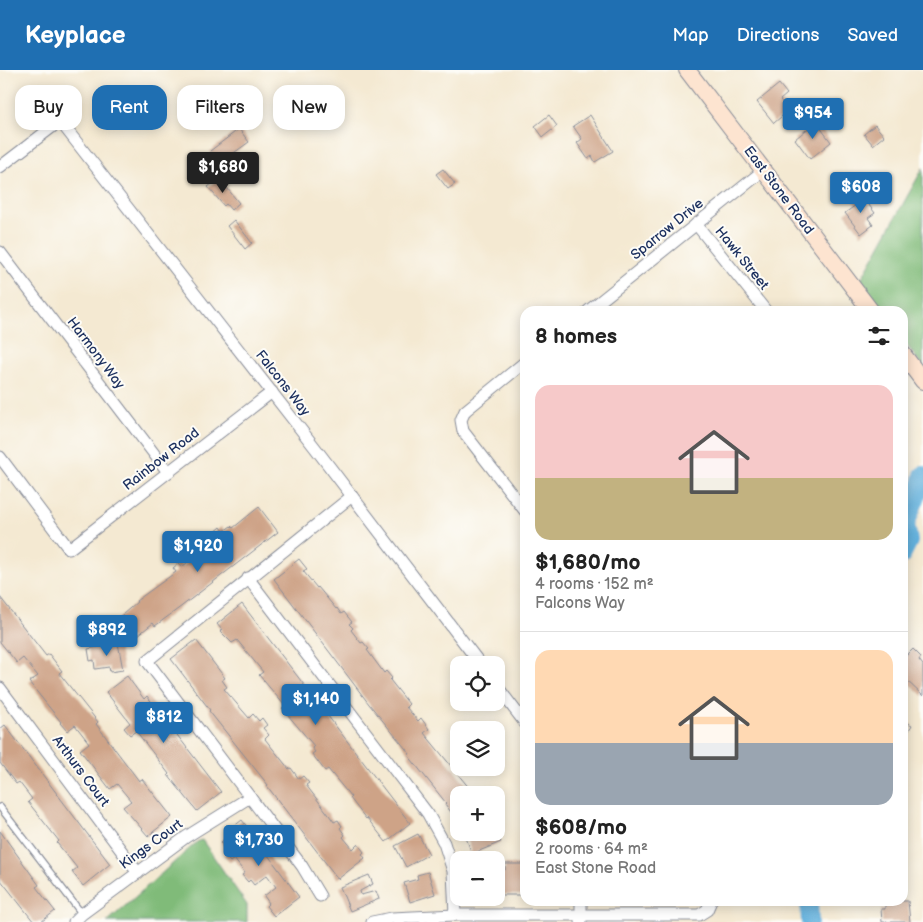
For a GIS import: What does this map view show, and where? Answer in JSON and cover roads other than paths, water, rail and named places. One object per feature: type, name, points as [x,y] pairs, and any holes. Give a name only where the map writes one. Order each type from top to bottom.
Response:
[{"type":"main road","name":"East Stone Road","points":[[687,70],[867,306]]},
{"type":"main road","points":[[908,361],[923,381]]},
{"type":"street","name":"Falcons Way","points":[[0,167],[60,121],[272,392],[474,656]]},
{"type":"street","name":"Sparrow Drive","points":[[594,306],[764,170]]},
{"type":"street","name":"Hawk Street","points":[[696,224],[762,306]]},
{"type":"street","name":"Harmony Way","points":[[0,252],[168,472]]},
{"type":"street","points":[[520,366],[465,410],[461,420],[463,431],[520,505]]},
{"type":"street","name":"Rainbow Road","points":[[0,457],[69,549],[272,392]]},
{"type":"street","points":[[320,896],[302,866],[147,661],[352,496]]},
{"type":"street","points":[[248,578],[428,814],[444,843],[454,871],[455,915]]},
{"type":"street","name":"Arthurs Court","points":[[0,688],[138,872]]},
{"type":"street","points":[[505,697],[520,716]]},
{"type":"street","name":"Kings Court","points":[[78,918],[186,837],[250,797]]},
{"type":"street","points":[[372,922],[392,918],[455,915],[581,918],[700,915],[709,906]]},
{"type":"lane","points":[[0,807],[78,918]]},
{"type":"waterway","points":[[908,519],[923,475]]},
{"type":"waterway","points":[[908,535],[908,543]]},
{"type":"waterway","points":[[809,906],[810,922]]}]
